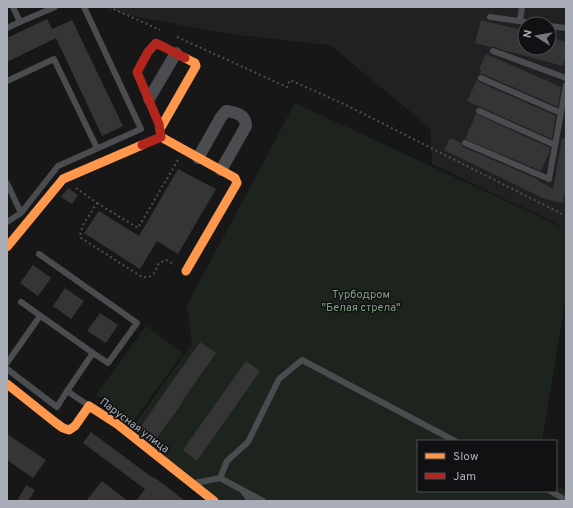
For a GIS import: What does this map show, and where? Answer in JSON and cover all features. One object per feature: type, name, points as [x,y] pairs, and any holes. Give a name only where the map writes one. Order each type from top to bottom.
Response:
[{"type":"street","points":[[7,247],[63,179],[161,133],[196,66],[195,63],[156,43],[150,48],[137,72],[159,124],[161,133],[198,158],[235,178],[236,183],[186,271]]},
{"type":"street","points":[[148,99],[176,53]]},
{"type":"street","points":[[198,158],[226,111],[235,111],[244,117],[246,126],[221,170]]},
{"type":"street","name":"Парусная улица","points":[[7,384],[56,423],[69,430],[75,426],[89,406],[117,424],[214,501]]},
{"type":"lane","points":[[13,7],[20,22]]},
{"type":"lane","points":[[7,28],[55,7]]},
{"type":"lane","points":[[7,222],[21,213],[58,166],[141,129],[84,7]]},
{"type":"lane","points":[[490,17],[517,21]]},
{"type":"lane","points":[[494,50],[566,78]]},
{"type":"lane","points":[[7,81],[54,59],[96,148]]},
{"type":"lane","points":[[481,78],[561,113]]},
{"type":"lane","points":[[466,143],[549,178],[566,85]]},
{"type":"lane","points":[[479,111],[555,145]]},
{"type":"lane","points":[[7,183],[21,213]]},
{"type":"lane","points":[[21,302],[108,363],[137,323],[39,254]]},
{"type":"lane","points":[[7,363],[40,316]]},
{"type":"lane","points":[[7,370],[57,407],[93,353]]},
{"type":"lane","points":[[220,478],[228,461],[248,442],[279,379],[302,360],[453,440]]},
{"type":"lane","points":[[67,391],[89,406]]},
{"type":"lane","points":[[191,483],[220,478],[263,501]]},
{"type":"lane","points":[[242,490],[250,501]]},
{"type":"lane","points":[[552,492],[566,500]]},
{"type":"path","points":[[109,7],[163,31]]},
{"type":"path","points":[[177,38],[287,87],[290,80],[348,106],[566,216]]},
{"type":"path","points":[[63,179],[97,203],[138,228],[184,149]]},
{"type":"path","points":[[97,203],[83,225],[80,235],[82,238],[142,276],[149,277],[160,263],[166,260],[186,271]]},
{"type":"shaded area","points":[[109,7],[566,7],[566,228],[432,164],[430,128],[330,45],[218,32],[122,14]]},
{"type":"green space","name":"Турбодром \"Белая стрела\"","points":[[295,103],[566,229],[566,296],[542,440],[417,440],[417,492],[557,492],[557,486],[566,491],[566,501],[220,501],[130,431],[192,344],[187,305]]},
{"type":"green space","points":[[146,326],[183,353],[133,422],[96,395]]},
{"type":"building","points":[[47,19],[52,29],[72,20],[123,126],[102,136],[56,38],[7,62],[7,38]]},
{"type":"building","points":[[481,20],[517,29],[517,54],[475,43]]},
{"type":"building","points":[[557,39],[566,42],[566,56],[563,66],[526,56],[557,56]]},
{"type":"building","points":[[486,54],[561,87],[558,107],[480,74],[481,71],[479,70]]},
{"type":"building","points":[[477,80],[556,116],[552,139],[467,101]]},
{"type":"building","points":[[476,114],[550,148],[541,171],[465,139]]},
{"type":"building","points":[[450,138],[461,143],[463,147],[537,179],[553,189],[562,138],[566,138],[566,184],[563,203],[545,199],[444,150]]},
{"type":"building","points":[[178,169],[216,189],[178,254],[157,241],[140,269],[84,233],[99,211],[139,236]]},
{"type":"building","points":[[68,188],[78,195],[72,204],[61,197]]},
{"type":"building","points":[[33,265],[51,278],[38,296],[20,283]]},
{"type":"building","points":[[65,288],[84,301],[71,319],[53,306]]},
{"type":"building","points":[[100,313],[118,325],[106,343],[87,331]]},
{"type":"building","points":[[200,342],[216,353],[155,440],[139,429]]},
{"type":"building","points":[[246,361],[260,371],[197,461],[183,450]]},
{"type":"building","points":[[91,432],[185,501],[136,501],[145,489],[83,443]]},
{"type":"building","points":[[7,434],[46,460],[33,478],[7,460]]},
{"type":"building","points":[[102,481],[128,501],[86,501]]},
{"type":"building","points":[[26,485],[35,490],[28,501],[17,501]]},
{"type":"traffic: slow","points":[[160,129],[196,66],[195,63],[185,58]]},
{"type":"traffic: slow","points":[[161,137],[235,178],[237,183],[186,271]]},
{"type":"traffic: slow","points":[[7,247],[63,179],[142,145]]},
{"type":"traffic: slow","points":[[7,384],[56,423],[69,430],[75,426],[89,406],[117,424],[214,501]]},
{"type":"traffic: jam","points":[[142,145],[161,137],[159,124],[137,72],[148,52],[156,43],[185,58]]}]
